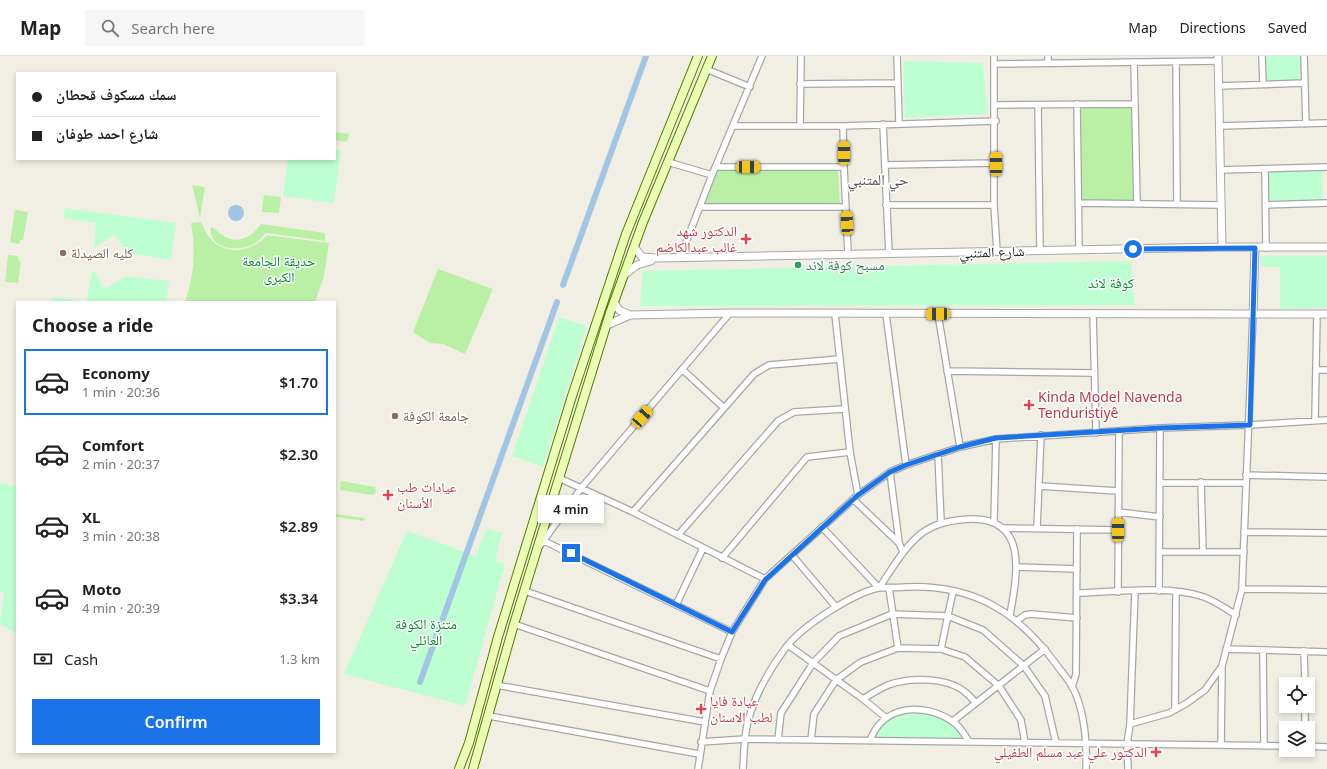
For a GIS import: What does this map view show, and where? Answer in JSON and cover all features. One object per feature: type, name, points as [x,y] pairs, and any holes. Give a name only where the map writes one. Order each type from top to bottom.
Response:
[{"type":"main road","points":[[459,769],[572,396],[626,234],[698,56]]},
{"type":"main road","points":[[463,759],[467,766],[474,767],[514,624],[606,325],[634,247],[712,56]]},
{"type":"main road","points":[[542,496],[546,501],[553,498]]},
{"type":"street","points":[[680,258],[712,175],[734,126],[762,56]]},
{"type":"street","points":[[800,126],[801,56]]},
{"type":"street","points":[[897,56],[898,123]]},
{"type":"street","points":[[994,56],[996,121],[994,205],[997,252]]},
{"type":"street","points":[[1048,56],[1048,63]]},
{"type":"street","points":[[1262,56],[1263,84]]},
{"type":"street","points":[[1304,56],[1306,124]]},
{"type":"street","points":[[994,64],[1176,62],[1218,59],[1222,247]]},
{"type":"street","points":[[1134,62],[1137,204]]},
{"type":"street","points":[[1176,62],[1176,204]]},
{"type":"street","points":[[706,70],[750,87]]},
{"type":"street","points":[[800,84],[897,83]]},
{"type":"street","points":[[1219,86],[1304,83]]},
{"type":"street","points":[[1077,104],[1079,250]]},
{"type":"street","points":[[995,105],[1135,104]]},
{"type":"street","points":[[1038,105],[1040,250]]},
{"type":"street","points":[[734,126],[843,126],[898,123],[996,121]]},
{"type":"street","points":[[1220,126],[1327,123]]},
{"type":"street","points":[[883,124],[889,254]]},
{"type":"street","points":[[843,126],[848,254]]},
{"type":"street","points":[[668,162],[712,175]]},
{"type":"street","points":[[884,166],[996,164]]},
{"type":"street","points":[[716,167],[844,167]]},
{"type":"street","points":[[1220,170],[1327,167]]},
{"type":"street","points":[[1265,169],[1266,248]]},
{"type":"street","points":[[1266,205],[1327,203]]},
{"type":"street","points":[[1079,204],[1221,205]]},
{"type":"street","points":[[886,205],[994,205]]},
{"type":"street","points":[[700,207],[846,207]]},
{"type":"street","name":"شارع المتنبي","points":[[634,247],[642,257],[657,258],[1222,247],[1327,247]]},
{"type":"street","points":[[1221,745],[1222,666],[1242,589],[1246,475],[1250,425],[1255,248]]},
{"type":"street","name":"شارع المتنبي","points":[[624,275],[640,263],[657,258]]},
{"type":"street","points":[[614,302],[618,310],[630,315]]},
{"type":"street","points":[[538,549],[582,487],[730,313]]},
{"type":"street","points":[[606,325],[630,315],[730,313],[1327,314]]},
{"type":"street","points":[[1093,313],[1096,433]]},
{"type":"street","points":[[835,314],[844,409],[855,497],[899,543]]},
{"type":"street","points":[[886,314],[906,465]]},
{"type":"street","points":[[938,314],[960,447]]},
{"type":"street","points":[[1315,420],[1317,314]]},
{"type":"street","points":[[633,512],[723,407],[754,374],[769,365],[840,359]]},
{"type":"street","points":[[683,370],[723,407]]},
{"type":"street","points":[[947,370],[1094,373]]},
{"type":"street","points":[[1316,370],[1327,370]]},
{"type":"street","points":[[678,535],[778,421],[794,412],[844,409]]},
{"type":"street","points":[[698,769],[699,754],[710,691],[720,659],[732,632],[765,580],[855,497],[890,472],[938,454],[996,438],[1327,420]]},
{"type":"street","points":[[1159,591],[1161,482],[1160,428]]},
{"type":"street","points":[[1118,592],[1119,431]]},
{"type":"street","points":[[1037,528],[1041,435]]},
{"type":"street","points":[[994,521],[996,438]]},
{"type":"street","points":[[722,558],[807,457],[850,452]]},
{"type":"street","points":[[938,454],[941,522]]},
{"type":"street","points":[[890,472],[899,543],[903,552]]},
{"type":"street","points":[[1246,475],[1327,477]]},
{"type":"street","points":[[560,478],[633,512],[765,580]]},
{"type":"street","points":[[1161,482],[1246,483]]},
{"type":"street","points":[[1200,482],[1203,552]]},
{"type":"street","points":[[1039,486],[1118,491]]},
{"type":"street","points":[[1118,512],[1160,517]]},
{"type":"street","points":[[879,588],[903,552],[922,533],[941,522],[981,519],[994,521],[1004,528],[1015,550],[1016,567],[1010,615]]},
{"type":"street","points":[[822,527],[879,588]]},
{"type":"street","points":[[1004,528],[1118,530]]},
{"type":"street","points":[[1072,687],[1076,674],[1077,529]]},
{"type":"street","points":[[1244,532],[1327,533]]},
{"type":"street","points":[[544,541],[732,632]]},
{"type":"street","points":[[676,605],[703,548]]},
{"type":"street","points":[[1160,552],[1244,552]]},
{"type":"street","points":[[792,555],[836,607]]},
{"type":"street","points":[[1016,567],[1077,569]]},
{"type":"street","points":[[743,769],[748,720],[763,685],[788,645],[821,617],[857,595],[879,588],[922,586],[953,591],[986,601],[1018,620],[1045,649],[1072,687],[1080,708],[1087,744],[1086,769]]},
{"type":"street","points":[[889,588],[898,648]]},
{"type":"street","points":[[1242,589],[1327,590]]},
{"type":"street","points":[[525,591],[720,659]]},
{"type":"street","points":[[942,649],[953,591]]},
{"type":"street","points":[[1077,593],[1135,591],[1176,592],[1200,596],[1222,606],[1236,615]]},
{"type":"street","points":[[1128,769],[1127,744],[1130,724],[1135,591]]},
{"type":"street","points":[[1175,709],[1176,592]]},
{"type":"street","points":[[778,740],[781,713],[813,663],[839,636],[892,614],[948,616],[984,630],[1024,666],[1045,696],[1056,743]]},
{"type":"street","points":[[1018,620],[1025,615],[1031,614],[1077,618]]},
{"type":"street","points":[[514,624],[710,691]]},
{"type":"street","points":[[788,645],[863,699],[885,717]]},
{"type":"street","points":[[811,740],[814,714],[836,680],[861,662],[898,648],[942,649],[965,657],[999,686],[1021,720],[1025,743]]},
{"type":"street","points":[[953,721],[1045,649]]},
{"type":"street","points":[[1226,649],[1327,652]]},
{"type":"street","points":[[1263,650],[1264,746]]},
{"type":"street","points":[[1304,651],[1305,677]]},
{"type":"street","points":[[1130,724],[1157,717],[1175,709],[1205,690],[1222,666]]},
{"type":"street","points":[[863,699],[888,685],[908,681],[940,681],[955,686],[966,692],[976,704]]},
{"type":"street","points":[[496,685],[705,722]]},
{"type":"street","points":[[870,741],[873,733],[885,717],[910,708],[932,710],[953,721],[969,742]]},
{"type":"street","points":[[489,716],[699,754]]},
{"type":"street","points":[[701,742],[745,739],[1279,746]]},
{"type":"street","points":[[1315,746],[1327,746]]},
{"type":"green space","points":[[1266,56],[1300,56],[1300,80],[1266,80]]},
{"type":"green space","points":[[903,61],[983,63],[988,114],[905,118]]},
{"type":"green space","points":[[1132,107],[1133,200],[1082,200],[1081,108]]},
{"type":"green space","points":[[336,132],[349,134],[347,142],[336,140]]},
{"type":"green space","points":[[336,150],[341,151],[334,203],[283,196],[288,160],[336,160]]},
{"type":"green space","points":[[838,170],[840,205],[705,205],[717,171]]},
{"type":"green space","points":[[1322,171],[1323,200],[1269,201],[1269,172]]},
{"type":"green space","points":[[192,185],[205,187],[200,218]]},
{"type":"green space","points":[[264,195],[281,197],[279,213],[262,212]]},
{"type":"green space","points":[[65,208],[176,223],[171,260],[128,253],[114,235],[94,248],[96,223],[64,218]]},
{"type":"green space","points":[[15,210],[28,212],[23,240],[20,240],[19,244],[10,242]]},
{"type":"green space","name":"حديقة الجامعة الكبرى","points":[[201,222],[206,232],[216,244],[231,250],[247,248],[261,241],[267,235],[329,243],[324,276],[315,301],[185,301],[192,273],[194,253],[191,223]]},
{"type":"green space","points":[[261,224],[325,233],[325,241],[266,233],[252,245],[243,248],[229,248],[217,243],[211,234],[211,227],[227,238],[238,240],[243,239],[253,233]]},
{"type":"green space","points":[[8,255],[18,256],[19,261],[21,261],[18,283],[5,282]]},
{"type":"green space","points":[[1261,256],[1327,256],[1327,308],[1280,309],[1280,267],[1261,267]]},
{"type":"green space","name":"كوفة لاند","points":[[1131,261],[1135,305],[640,306],[643,271]]},
{"type":"green space","points":[[438,269],[493,289],[465,354],[443,344],[430,343],[413,332]]},
{"type":"green space","points":[[92,272],[94,272],[106,289],[125,276],[169,281],[166,301],[86,301]]},
{"type":"green space","points":[[53,297],[82,301],[52,301]]},
{"type":"green space","points":[[559,317],[587,326],[543,467],[512,456]]},
{"type":"green space","points":[[341,481],[375,487],[376,493],[372,495],[340,490]]},
{"type":"green space","points":[[0,483],[16,486],[16,633],[0,624],[4,592],[0,591]]},
{"type":"green space","points":[[336,514],[365,519],[364,521],[336,517]]},
{"type":"green space","name":"متنزة الكوفة العائلي","points":[[486,529],[502,533],[495,561],[505,564],[465,706],[344,674],[407,531],[476,556]]},
{"type":"green space","points":[[912,711],[928,713],[943,718],[956,727],[966,741],[873,740],[884,724],[899,715]]},
{"type":"water","points":[[233,205],[239,205],[244,210],[242,219],[239,221],[233,221],[228,216],[228,210]]},
{"type":"waterway","points":[[563,285],[646,56]]},
{"type":"waterway","points":[[420,682],[557,302]]},
{"type":"place","name":"الدكتور شهد غالب عبدالكاضم","points":[[746,239]]},
{"type":"place","name":"كليه الصيدلة","points":[[63,253]]},
{"type":"place","name":"مسبح كوفة لاند","points":[[798,265]]},
{"type":"place","name":"Kinda Model Navenda Tenduristiyê","points":[[1029,405]]},
{"type":"place","name":"جامعة الكوفة","points":[[395,416]]},
{"type":"place","name":"عيادات طب الأسنان","points":[[388,495]]},
{"type":"place","name":"عيادة فايا لطب الاسنان","points":[[701,709]]},
{"type":"place","name":"الدكتور علي عبد مسلم الطفيلي","points":[[1156,752]]},
{"type":"district","name":"حي المتنبي","points":[[878,180]]},
{"type":"route","points":[[571,553],[732,632],[765,580],[858,495],[890,472],[906,465],[960,447],[996,438],[1160,428],[1250,425],[1255,248],[1222,247],[1133,249]]}]
